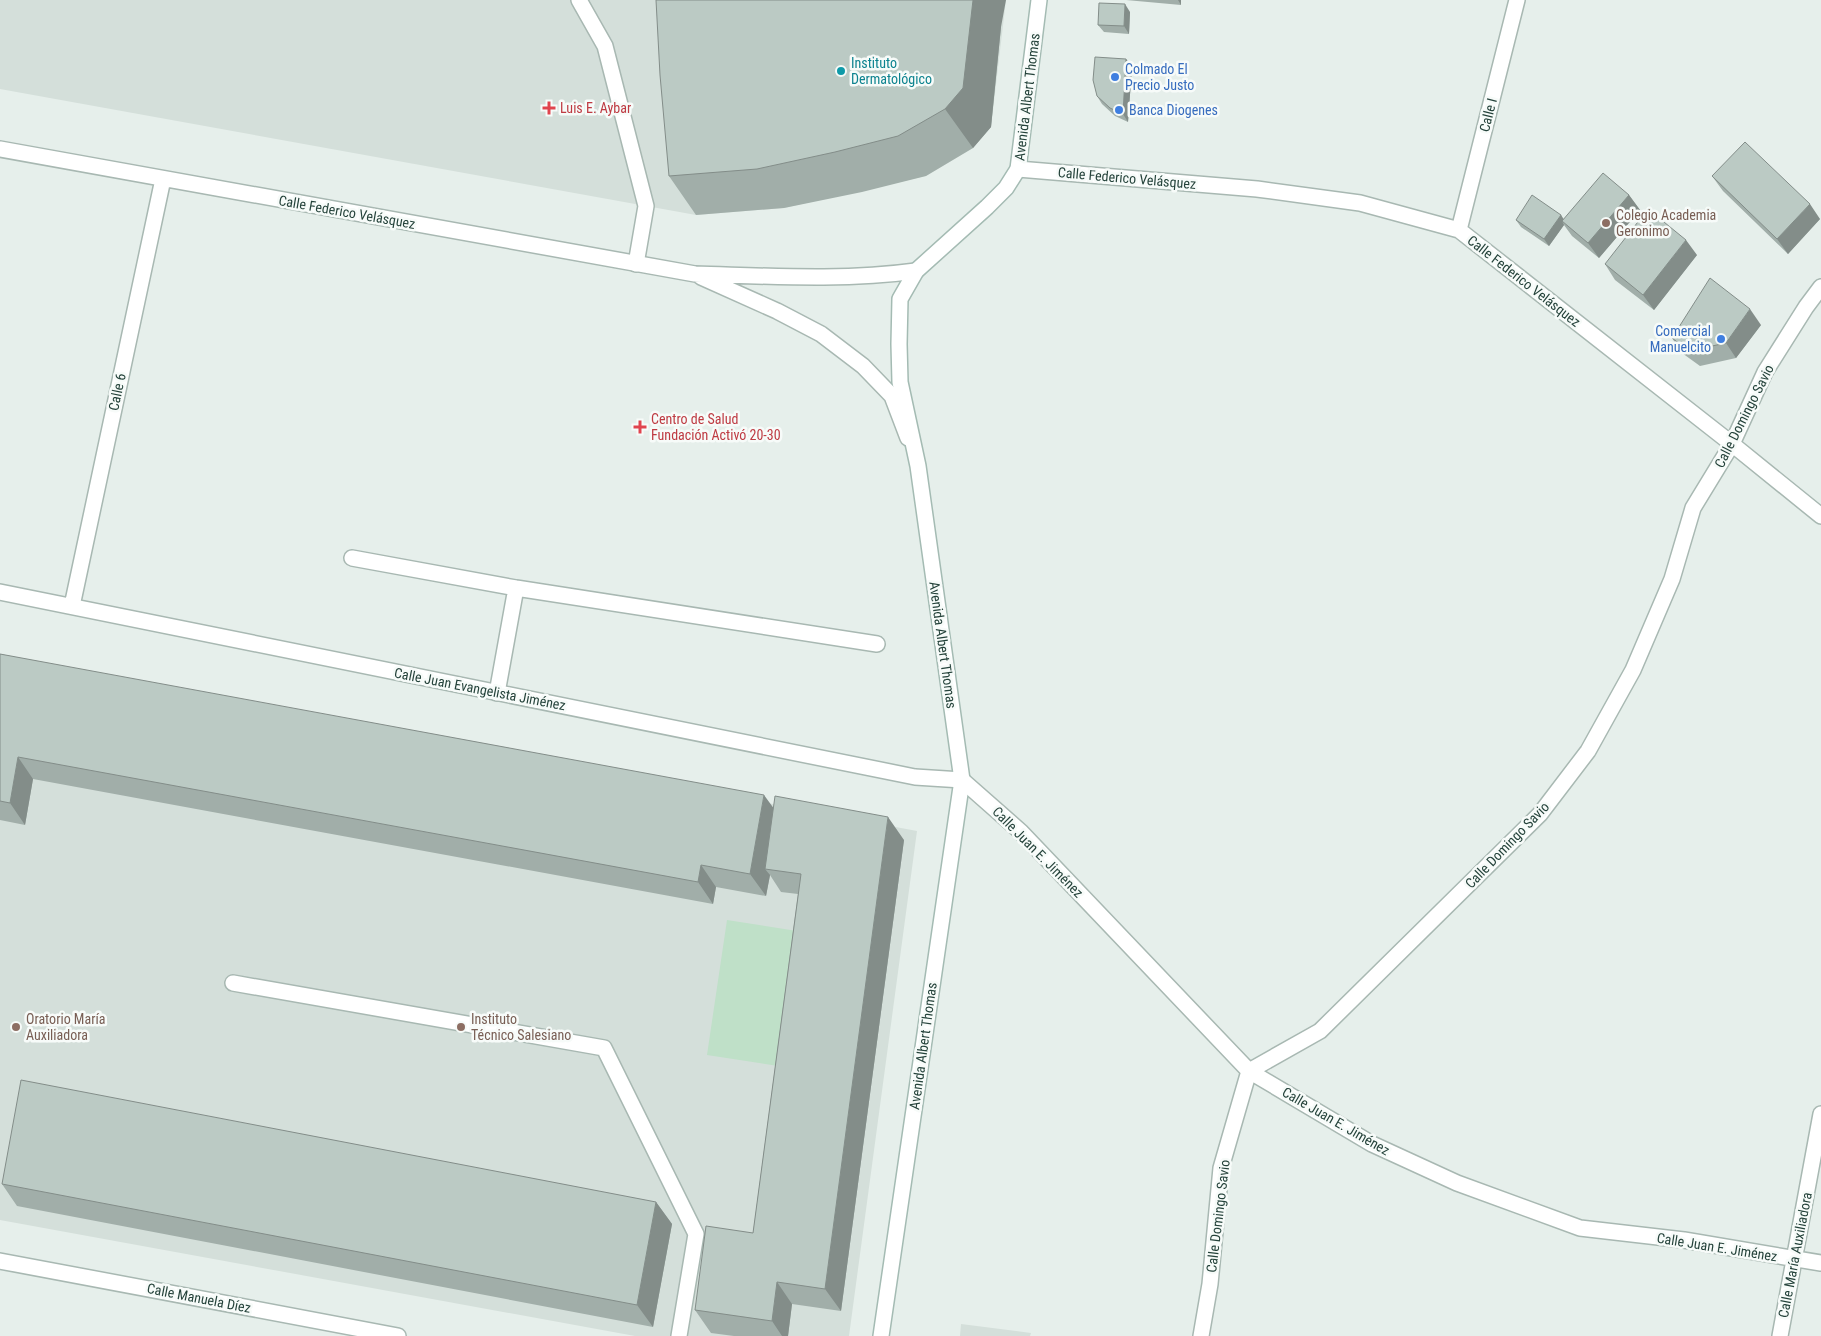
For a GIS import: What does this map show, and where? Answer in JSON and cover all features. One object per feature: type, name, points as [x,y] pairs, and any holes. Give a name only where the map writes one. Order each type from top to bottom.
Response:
[{"type":"street","points":[[579,0],[605,46],[646,206],[636,264]]},
{"type":"street","name":"Avenida Albert Thomas","points":[[881,1336],[962,780],[918,466],[900,382],[900,299],[916,271],[1006,188],[1018,169],[1039,0]]},
{"type":"street","name":"Calle I","points":[[1459,230],[1516,0]]},
{"type":"street","name":"Calle Federico Velásquez","points":[[0,149],[695,274],[803,277],[883,275],[916,271]]},
{"type":"street","name":"Calle Federico Velásquez","points":[[1018,169],[1257,189],[1360,203],[1459,230],[1821,516]]},
{"type":"street","name":"Calle 6","points":[[72,606],[163,179]]},
{"type":"street","name":"Calle Federico Velásquez","points":[[695,274],[777,311],[821,334],[863,366],[892,396],[918,466]]},
{"type":"street","name":"Calle Domingo Savio","points":[[1201,1336],[1210,1284],[1222,1168],[1249,1071],[1320,1031],[1540,814],[1588,751],[1632,670],[1672,579],[1693,508],[1732,444],[1765,372],[1806,307],[1821,287]]},
{"type":"street","points":[[352,558],[516,588],[877,644]]},
{"type":"street","points":[[497,693],[516,588]]},
{"type":"street","name":"Calle Juan Evangelista Jiménez","points":[[0,592],[915,777],[962,780]]},
{"type":"street","name":"Calle Juan E. Jiménez","points":[[962,780],[1021,832],[1249,1071],[1372,1144],[1456,1183],[1580,1228],[1684,1240],[1821,1263]]},
{"type":"street","points":[[232,983],[604,1048],[696,1234],[679,1336]]},
{"type":"street","name":"Calle María Auxiliadora","points":[[1780,1336],[1821,1114]]},
{"type":"street","name":"Calle Manuela Díez","points":[[0,1260],[327,1330],[398,1336]]},
{"type":"shaded area","name":"Luis E. Aybar","points":[[0,0],[1006,0],[991,127],[973,148],[926,176],[784,208],[696,215],[0,89]]},
{"type":"shaded area","name":"Instituto Técnico Salesiano","points":[[0,659],[917,831],[849,1336],[635,1336],[0,1220]]},
{"type":"shaded area","points":[[961,1324],[1031,1333],[1030,1336],[960,1336]]},
{"type":"green space","points":[[727,920],[797,931],[778,1066],[707,1055]]},
{"type":"building","name":"Instituto Dermatológico","points":[[656,0],[973,0],[963,88],[945,109],[898,136],[757,169],[669,176],[660,75]]},
{"type":"building","points":[[1099,3],[1125,4],[1124,26],[1098,25]]},
{"type":"building","points":[[1095,57],[1126,59],[1123,114],[1110,108],[1097,96],[1093,80]]},
{"type":"building","points":[[1745,142],[1810,204],[1777,239],[1712,176]]},
{"type":"building","points":[[1603,173],[1629,195],[1588,243],[1562,221]]},
{"type":"building","points":[[1532,195],[1561,215],[1544,239],[1516,220]]},
{"type":"building","points":[[1648,209],[1686,240],[1643,295],[1605,264]]},
{"type":"building","points":[[1710,278],[1750,309],[1726,343],[1689,351],[1672,338]]},
{"type":"building","points":[[0,654],[764,795],[750,874],[701,865],[698,882],[18,757],[10,803],[0,801]]},
{"type":"building","points":[[775,796],[888,817],[825,1289],[777,1282],[772,1321],[695,1310],[706,1226],[753,1233],[801,874],[765,869]]},
{"type":"building","points":[[21,1080],[656,1202],[637,1305],[2,1184]]},
{"type":"place","name":"Instituto Dermatológico","points":[[841,71]]},
{"type":"place","name":"Colmado El Precio Justo","points":[[1115,77]]},
{"type":"place","name":"Luis E. Aybar","points":[[549,108]]},
{"type":"place","name":"Banca Diogenes","points":[[1119,110]]},
{"type":"place","name":"Colegio Academia Geronimo","points":[[1606,223]]},
{"type":"place","name":"Comercial Manuelcito","points":[[1721,339]]},
{"type":"place","name":"Centro de Salud Fundación Activó 20-30","points":[[640,427]]},
{"type":"place","name":"Oratorio María Auxiliadora","points":[[16,1027]]},
{"type":"place","name":"Instituto Técnico Salesiano","points":[[461,1027]]}]
